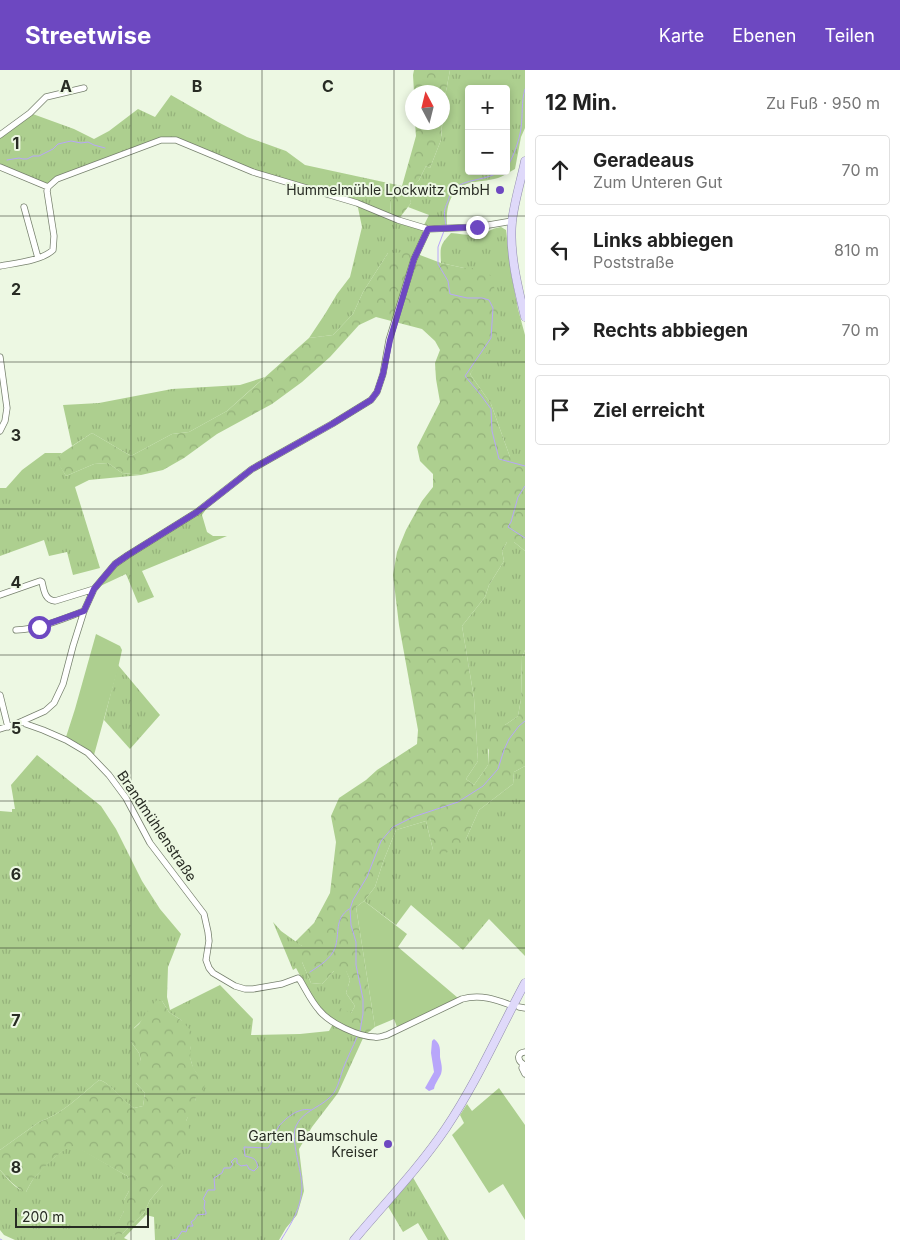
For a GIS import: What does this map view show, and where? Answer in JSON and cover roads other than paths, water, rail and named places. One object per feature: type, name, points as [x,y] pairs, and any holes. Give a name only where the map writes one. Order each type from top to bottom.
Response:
[{"type":"main road","points":[[525,161],[512,222],[515,269],[525,317]]},
{"type":"main road","points":[[354,1240],[431,1150],[447,1126],[519,1007],[525,983]]},
{"type":"street","points":[[0,135],[46,97],[84,88]]},
{"type":"street","points":[[48,187],[57,179],[160,140],[176,140],[254,172],[357,204],[428,229],[477,227],[512,222]]},
{"type":"street","points":[[0,167],[48,187]]},
{"type":"street","points":[[0,266],[38,258],[49,254],[53,250],[54,236],[48,187]]},
{"type":"street","points":[[24,207],[38,258]]},
{"type":"street","points":[[0,729],[46,711],[54,703],[63,684],[84,611],[94,589],[115,564],[197,512],[252,469],[371,400],[377,392],[383,374],[390,340],[414,259],[428,229]]},
{"type":"street","points":[[0,357],[7,408],[0,431]]},
{"type":"street","points":[[0,595],[40,581],[47,598],[55,601],[94,589]]},
{"type":"street","points":[[16,630],[39,627],[84,611]]},
{"type":"street","points":[[0,695],[8,727]]},
{"type":"street","name":"Brandmühlenstraße","points":[[23,721],[26,724],[66,740],[88,753],[118,786],[130,804],[150,843],[204,914],[209,941],[206,960],[209,968],[213,973],[235,986],[252,989],[282,984],[298,978],[320,1012],[334,1022],[353,1031],[364,1036],[377,1038],[462,999],[471,997],[479,996],[519,1007]]},
{"type":"street","points":[[525,1052],[519,1054],[518,1058],[524,1064],[522,1068],[525,1074]]},
{"type":"waterway","points":[[510,162],[519,138],[525,89]]},
{"type":"waterway","points":[[7,160],[39,156],[53,149],[58,144],[71,141],[88,142],[105,148]]},
{"type":"waterway","points":[[446,225],[444,215],[452,190],[463,183],[492,175]]},
{"type":"waterway","points":[[444,231],[438,247],[438,264],[448,281],[450,294],[489,300],[493,308],[491,338],[465,376],[491,409],[492,431],[499,459],[525,466]]},
{"type":"waterway","points":[[525,486],[518,497],[508,527],[525,538]]},
{"type":"waterway","points":[[360,1031],[363,999],[356,965],[356,942],[351,925],[350,909],[353,900],[367,877],[381,841],[393,827],[413,817],[458,802],[483,786],[498,769],[509,739],[525,721]]},
{"type":"waterway","points":[[310,972],[331,956],[335,948],[339,922],[344,913],[349,909]]},
{"type":"waterway","points":[[281,1240],[295,1215],[301,1195],[302,1187],[294,1139],[296,1126],[302,1117],[324,1102],[334,1092],[357,1037]]},
{"type":"waterway","points":[[172,1240],[177,1239],[182,1231],[186,1232],[188,1226],[193,1226],[191,1222],[197,1215],[206,1214],[204,1208],[205,1201],[203,1199],[208,1190],[215,1190],[214,1178],[222,1173],[224,1168],[230,1168],[233,1164],[231,1162],[235,1158],[241,1166],[247,1165],[249,1169],[254,1171],[258,1167],[254,1159],[245,1156],[244,1147],[268,1148],[277,1129],[286,1119],[298,1111],[311,1110]]},
{"type":"place","name":"Hummelmühle Lockwitz GmbH","points":[[500,190]]},
{"type":"place","name":"Garten Baumschule Kreiser","points":[[388,1144]]}]
